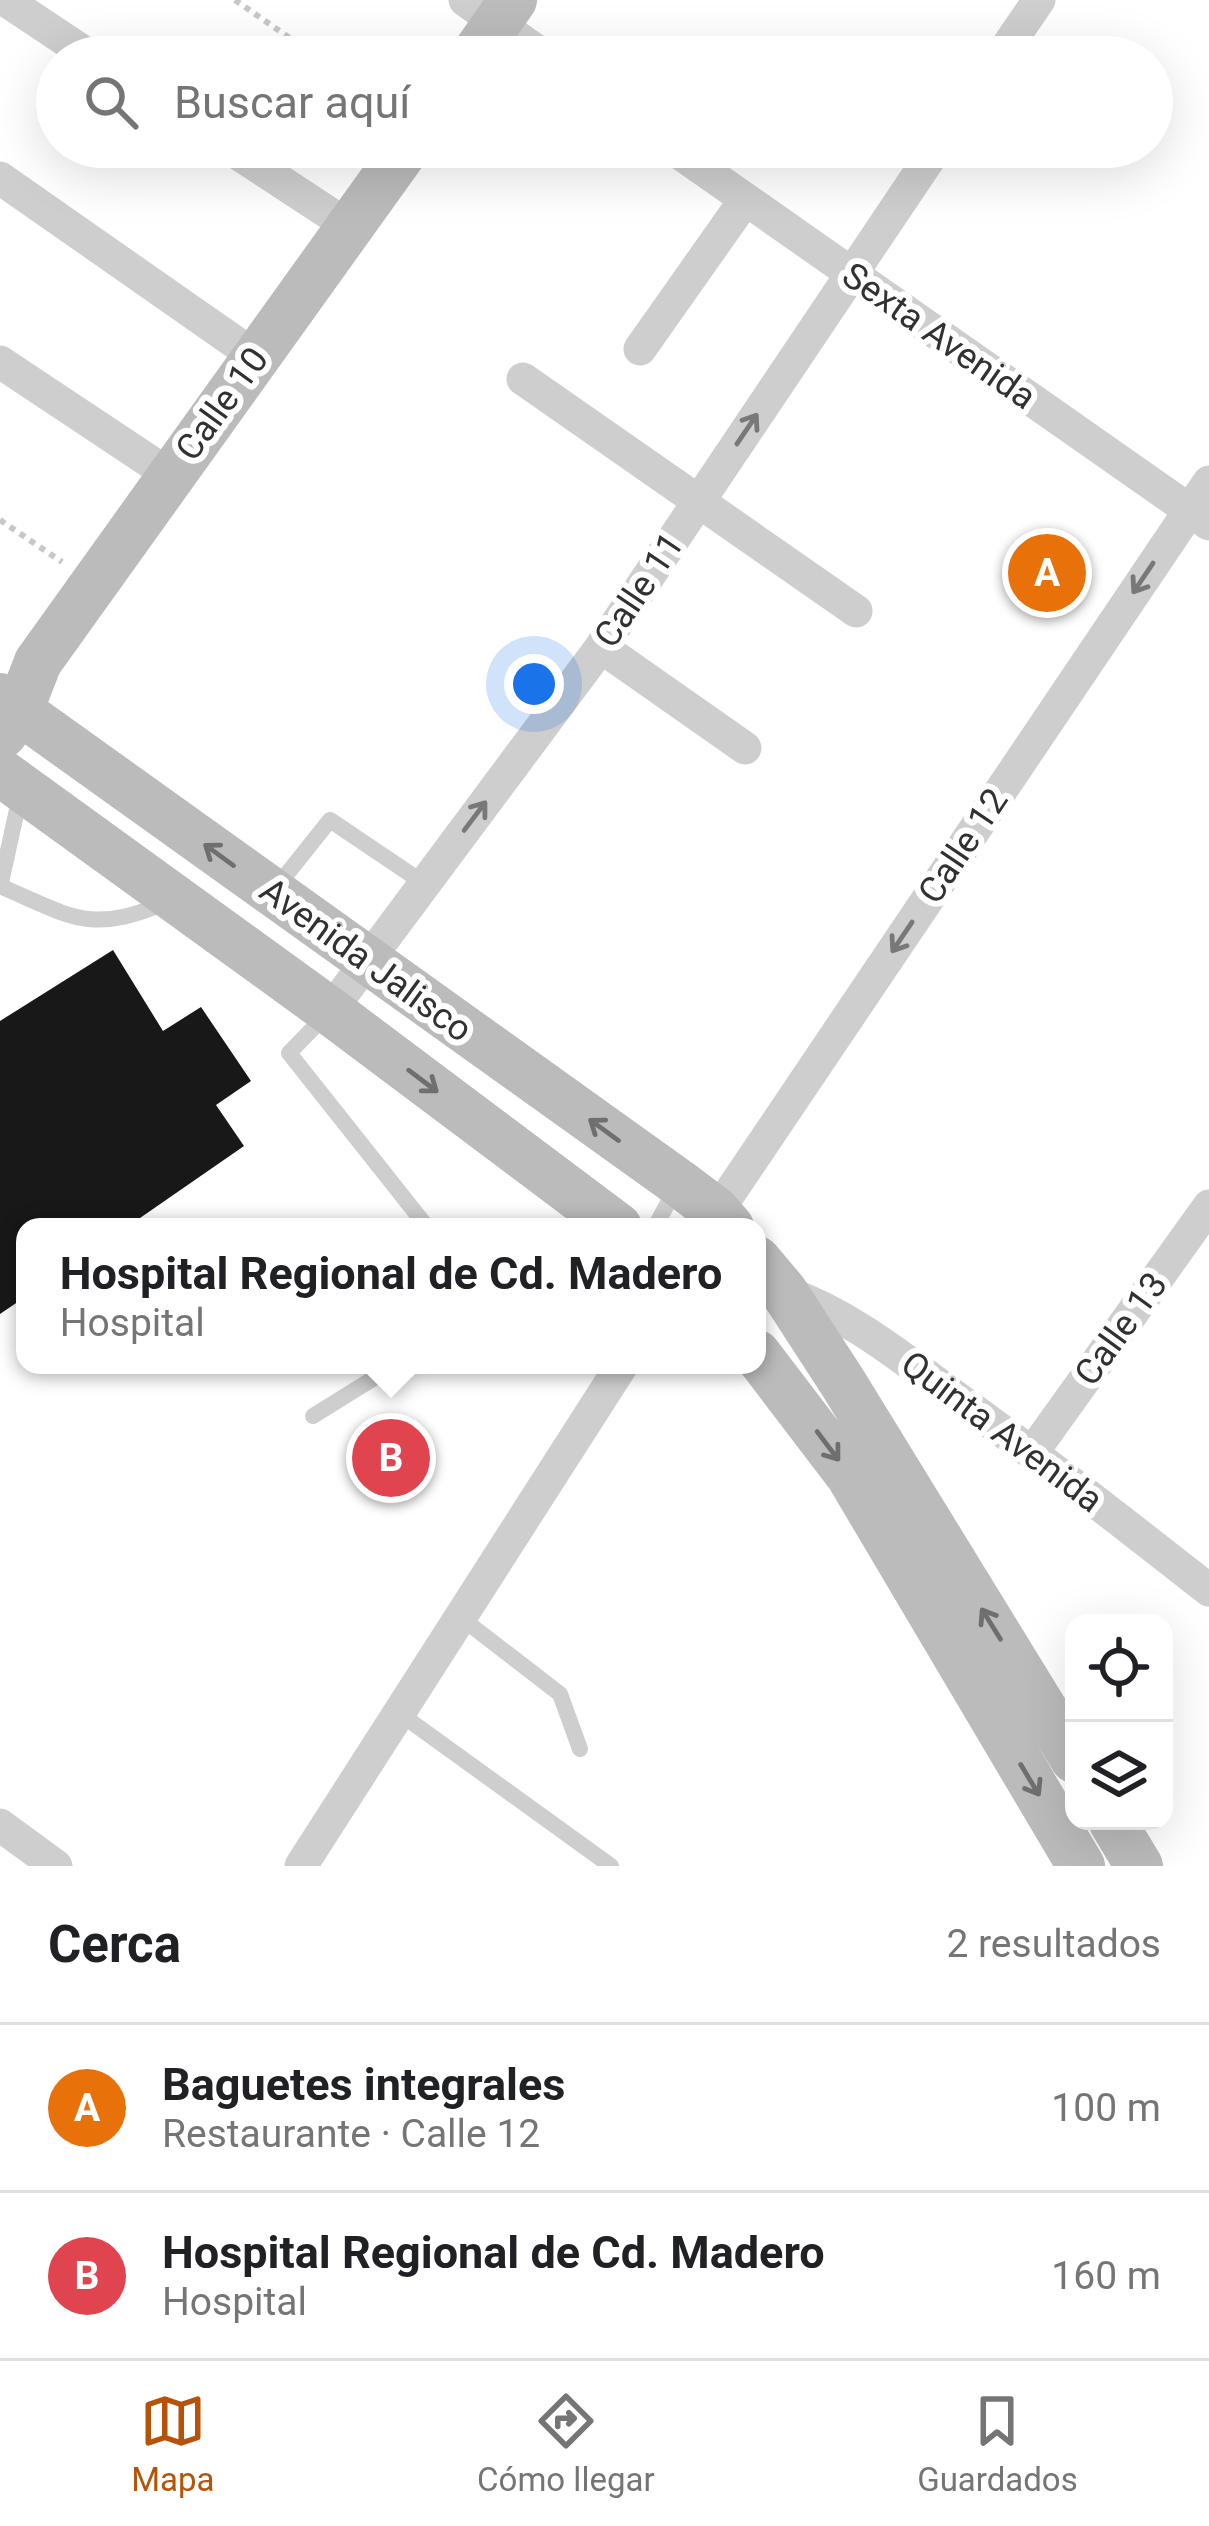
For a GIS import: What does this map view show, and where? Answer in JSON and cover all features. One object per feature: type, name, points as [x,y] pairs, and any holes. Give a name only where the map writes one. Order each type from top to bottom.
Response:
[{"type":"main road","name":"Calle 10","points":[[11,698],[392,168]]},
{"type":"main road","name":"Avenida Jalisco","points":[[11,698],[708,1212]]},
{"type":"main road","name":"Avenida Jalisco","points":[[11,781],[606,1218]]},
{"type":"main road","points":[[770,1276],[1065,1745]]},
{"type":"main road","points":[[766,1366],[850,1476],[1081,1866]]},
{"type":"main road","points":[[1117,1830],[1139,1866]]},
{"type":"street","points":[[1014,36],[1039,0]]},
{"type":"street","points":[[7,7],[56,36]]},
{"type":"street","points":[[260,168],[350,227]]},
{"type":"street","name":"Sexta Avenida","points":[[700,168],[849,274],[1203,505]]},
{"type":"street","name":"Calle 11","points":[[330,1011],[601,647],[923,168]]},
{"type":"street","points":[[0,178],[256,357]]},
{"type":"street","points":[[640,349],[745,200]]},
{"type":"street","points":[[0,362],[170,475]]},
{"type":"street","points":[[523,379],[856,610]]},
{"type":"street","name":"Calle 12","points":[[708,1212],[1203,505]]},
{"type":"street","points":[[601,647],[745,748]]},
{"type":"street","name":"Calle 13","points":[[1032,1453],[1209,1206]]},
{"type":"street","name":"Quinta Avenida","points":[[770,1276],[870,1334],[1209,1590]]},
{"type":"street","points":[[301,1866],[616,1374]]},
{"type":"street","points":[[0,1825],[56,1866]]},
{"type":"lane","points":[[11,781],[0,886],[73,918],[111,922],[174,899]]},
{"type":"lane","points":[[272,893],[330,820],[424,884]]},
{"type":"lane","points":[[330,1011],[289,1053],[420,1218]]},
{"type":"lane","points":[[314,1416],[380,1374]]},
{"type":"lane","points":[[460,1617],[560,1694],[580,1749]]},
{"type":"lane","points":[[399,1713],[611,1866]]},
{"type":"path","points":[[235,0],[287,36]]},
{"type":"path","points":[[0,520],[94,584]]},
{"type":"building","points":[[113,950],[163,1031],[201,1007],[251,1081],[216,1105],[244,1146],[140,1218],[16,1218],[16,1303],[0,1314],[0,1021]]},
{"type":"place","name":"Baguetes integrales","points":[[1047,573]]},
{"type":"place","name":"Hospital Regional de Cd. Madero","points":[[391,1458]]}]
